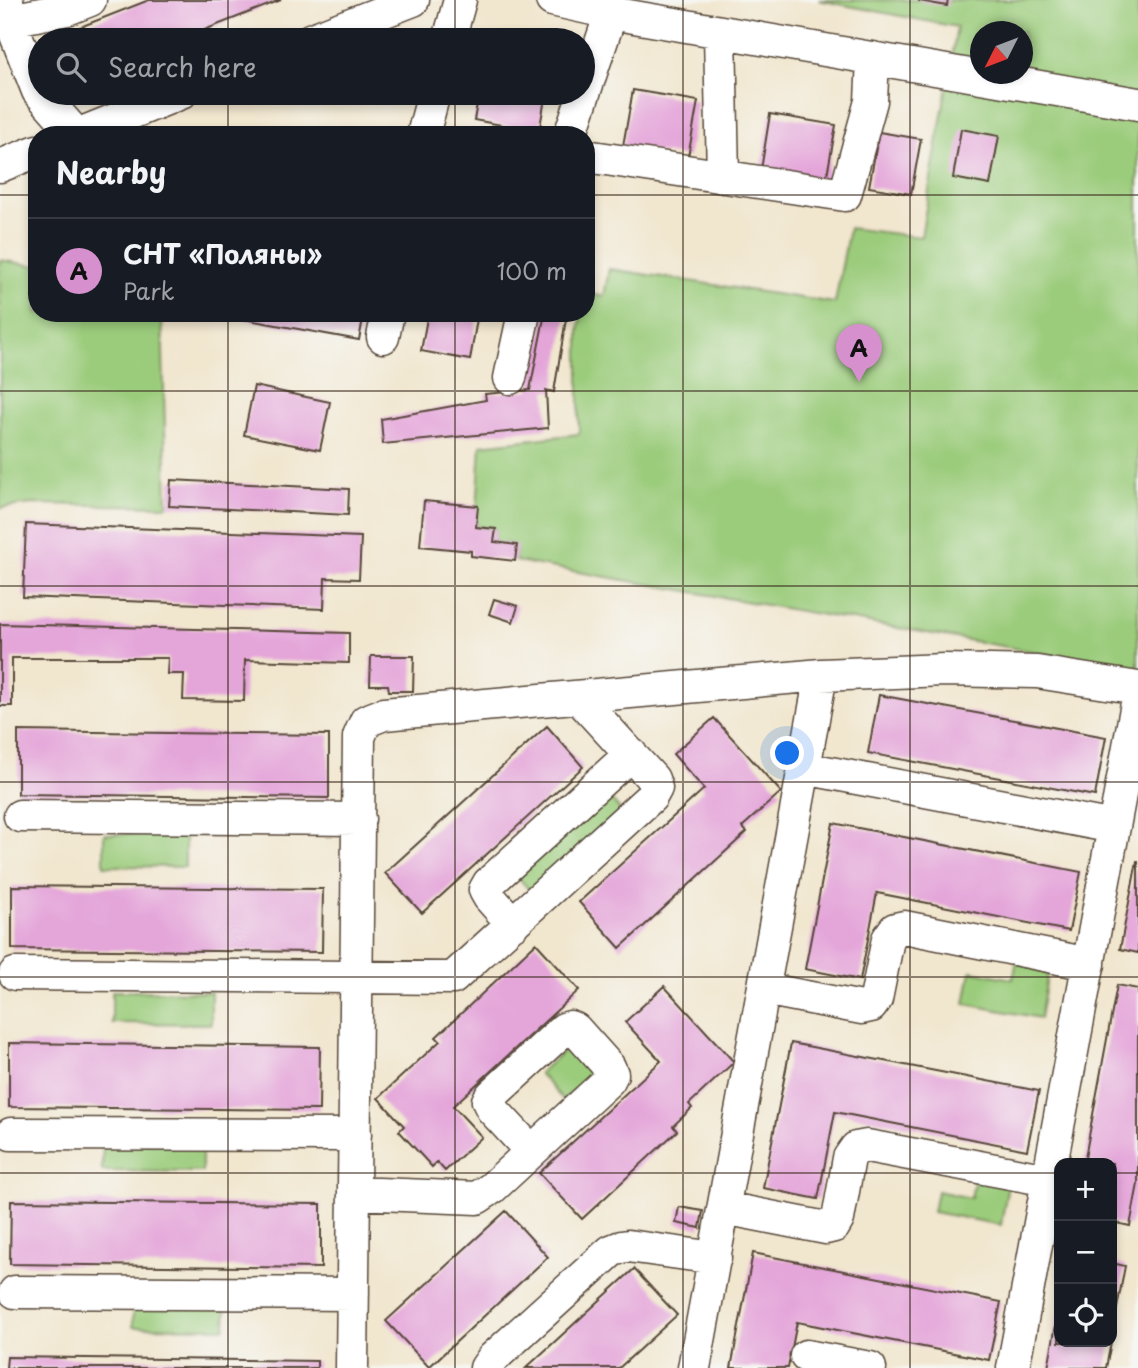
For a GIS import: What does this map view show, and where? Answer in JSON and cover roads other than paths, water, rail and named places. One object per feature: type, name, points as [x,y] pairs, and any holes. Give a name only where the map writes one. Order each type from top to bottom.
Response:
[{"type":"street","points":[[28,64],[8,10],[67,9],[90,0]]},
{"type":"street","points":[[341,28],[413,0]]},
{"type":"street","points":[[452,28],[460,0]]},
{"type":"street","points":[[552,0],[611,13],[1138,104]]},
{"type":"street","points":[[595,61],[611,13]]},
{"type":"street","points":[[720,32],[723,177]]},
{"type":"street","points":[[595,157],[845,195],[871,101],[873,58]]},
{"type":"street","points":[[50,105],[69,126]]},
{"type":"street","points":[[99,126],[151,105]]},
{"type":"street","points":[[429,126],[432,105]]},
{"type":"street","points":[[573,126],[580,105]]},
{"type":"street","points":[[0,166],[28,155]]},
{"type":"street","points":[[510,377],[522,322]]},
{"type":"street","points":[[352,1368],[359,737],[366,722],[384,714],[821,675],[944,670],[1037,672],[1138,688]]},
{"type":"street","points":[[694,1368],[821,675]]},
{"type":"street","points":[[15,974],[453,978],[651,797],[656,788],[653,779],[578,696]]},
{"type":"street","points":[[1013,1368],[1138,698]]},
{"type":"street","points":[[513,924],[489,897],[485,890],[489,883],[631,754]]},
{"type":"street","points":[[804,768],[1114,827]]},
{"type":"street","points":[[20,816],[359,819]]},
{"type":"street","points":[[764,989],[862,1008],[872,1006],[876,999],[888,939],[895,929],[904,927],[1089,964]]},
{"type":"street","points":[[11,1134],[355,1135]]},
{"type":"street","points":[[724,1208],[826,1228],[834,1226],[838,1219],[849,1158],[856,1148],[867,1146],[1048,1180]]},
{"type":"street","points":[[354,1193],[477,1198],[492,1188],[531,1151]]},
{"type":"street","points":[[486,1368],[493,1358],[611,1251],[628,1246],[715,1258]]},
{"type":"street","points":[[15,1293],[353,1294]]},
{"type":"street","points":[[806,1356],[870,1368]]},
{"type":"place","name":"СНТ «Поляны»","points":[[859,382]]}]
